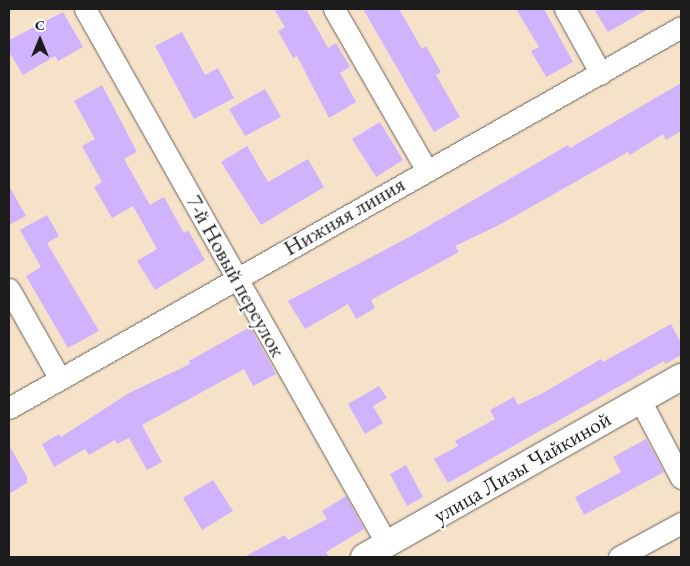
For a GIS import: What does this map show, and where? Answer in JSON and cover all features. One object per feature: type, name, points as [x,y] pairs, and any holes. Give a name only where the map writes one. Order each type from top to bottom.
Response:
[{"type":"main road","name":"улица Лизы Чайкиной","points":[[364,557],[681,377]]},
{"type":"street","name":"7-й Новый переулок","points":[[85,9],[387,544]]},
{"type":"street","points":[[334,9],[426,169]]},
{"type":"street","points":[[565,9],[601,74]]},
{"type":"street","name":"Нижняя линия","points":[[9,408],[426,169],[601,74],[681,27]]},
{"type":"street","points":[[9,289],[60,379]]},
{"type":"street","points":[[640,400],[681,478]]},
{"type":"street","points":[[618,557],[681,523]]},
{"type":"building","points":[[274,9],[306,9],[328,48],[336,43],[350,67],[340,73],[356,102],[329,118],[297,56],[293,58],[278,31],[285,27]]},
{"type":"building","points":[[363,9],[399,9],[422,49],[426,46],[441,72],[436,75],[460,117],[434,132]]},
{"type":"building","points":[[516,9],[544,9],[573,62],[546,77],[531,51],[539,47]]},
{"type":"building","points":[[594,9],[648,9],[608,32]]},
{"type":"building","points":[[63,12],[83,47],[58,61],[55,56],[23,75],[9,52],[9,40]]},
{"type":"building","points":[[182,32],[205,75],[218,68],[234,98],[194,119],[155,46]]},
{"type":"building","points":[[681,83],[681,131],[666,140],[663,134],[630,155],[628,152],[499,225],[455,246],[459,252],[371,300],[375,308],[356,319],[348,304],[305,329],[288,301],[413,235],[568,145],[570,148]]},
{"type":"building","points":[[102,85],[137,152],[124,159],[150,205],[164,197],[184,233],[188,230],[205,260],[155,290],[137,261],[157,249],[133,206],[112,218],[94,187],[102,182],[82,146],[95,139],[74,101]]},
{"type":"building","points":[[265,89],[281,117],[245,136],[229,109]]},
{"type":"building","points":[[380,122],[403,160],[376,177],[352,139]]},
{"type":"building","points":[[247,146],[268,182],[308,159],[324,187],[261,225],[221,162]]},
{"type":"building","points":[[9,186],[26,216],[9,225]]},
{"type":"building","points":[[47,215],[59,236],[47,243],[99,331],[68,348],[26,276],[41,267],[20,230]]},
{"type":"building","points":[[671,324],[681,343],[681,355],[665,364],[664,361],[448,483],[434,459],[458,446],[455,441],[495,419],[490,410],[514,397],[518,405],[541,394],[601,359],[603,362]]},
{"type":"building","points":[[250,327],[276,374],[253,386],[244,369],[142,425],[162,462],[147,470],[129,438],[117,444],[115,440],[89,455],[85,449],[54,467],[42,444],[59,434],[61,437],[129,393],[190,364],[189,361]]},
{"type":"building","points":[[379,386],[387,398],[373,406],[383,423],[365,434],[348,404]]},
{"type":"building","points":[[646,439],[664,472],[584,515],[575,497],[621,472],[613,457]]},
{"type":"building","points":[[9,445],[27,477],[27,483],[9,494]]},
{"type":"building","points":[[406,465],[423,497],[407,506],[390,474]]},
{"type":"building","points":[[213,480],[233,511],[202,530],[183,498]]},
{"type":"building","points":[[346,496],[364,529],[326,552],[329,557],[244,557],[285,535],[288,540],[327,519],[322,511]]}]
